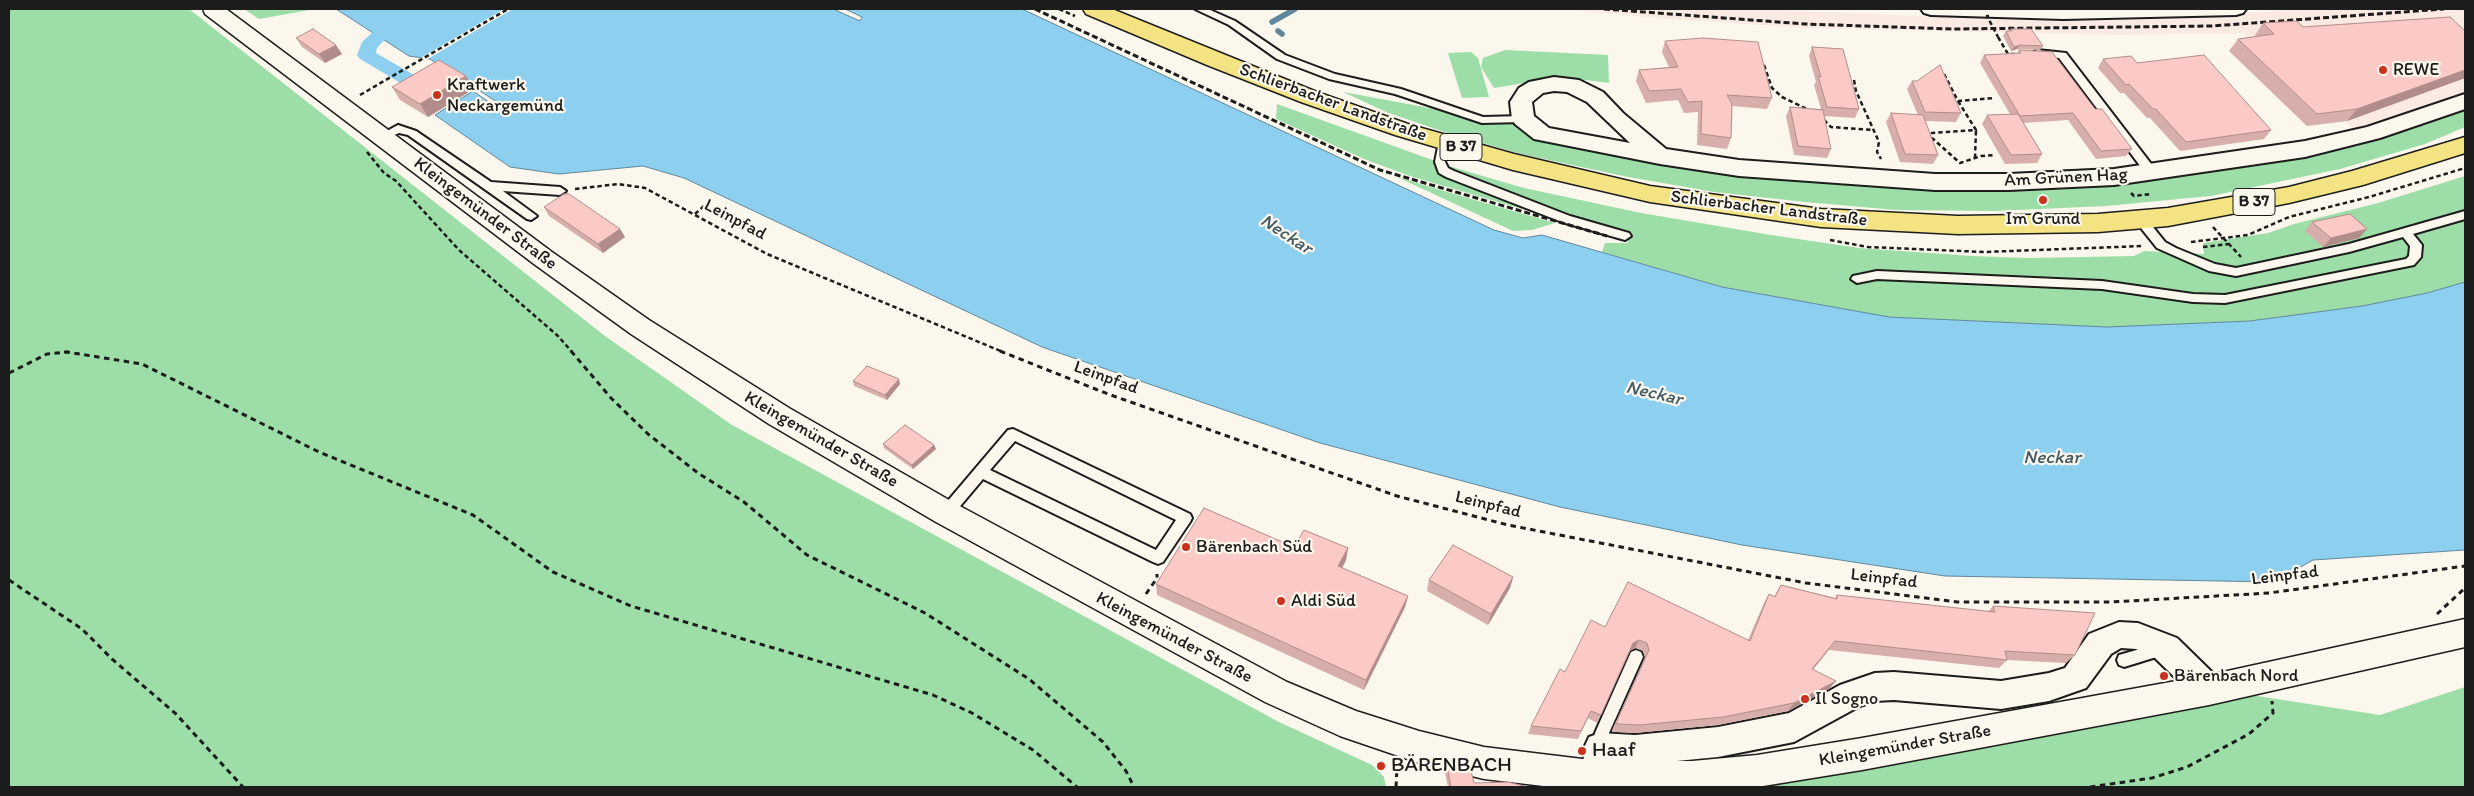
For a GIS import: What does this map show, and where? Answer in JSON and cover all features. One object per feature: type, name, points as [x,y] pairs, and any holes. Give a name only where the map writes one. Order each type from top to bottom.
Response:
[{"type":"main road","name":"Schlierbacher Landstraße","points":[[1094,9],[1259,78],[1444,142],[1513,162],[1650,194],[1820,218],[1958,225],[2098,223],[2141,220],[2201,212],[2355,179],[2465,144]]},
{"type":"main road","name":"Kleingemünder Straße","points":[[215,10],[543,258],[640,327],[779,416],[1133,616],[1276,692],[1372,733],[1486,775],[1599,763],[1692,777],[1757,771],[1862,754],[2209,690],[2465,633]]},
{"type":"street","points":[[1931,9],[2030,11],[2236,9]]},
{"type":"street","points":[[1523,119],[1521,102],[1527,93],[1537,87],[1554,84],[1571,85],[1595,97],[1615,118],[1660,156]]},
{"type":"street","name":"Am Grünen Hag","points":[[1523,119],[1534,129],[1551,137],[1660,156],[1766,171],[1895,180],[2151,183],[2246,159],[2329,144],[2372,133],[2465,100]]},
{"type":"street","name":"Kleingemünder Straße","points":[[1599,763],[1635,750],[1718,742],[1794,727],[1851,695],[1875,687],[1894,686],[2001,695],[2049,687],[2075,678],[2100,644],[2119,635],[2138,636],[2166,648],[2188,666],[2209,690]]},
{"type":"lane","points":[[1200,9],[1232,23],[1281,57],[1304,67],[1333,76],[1398,91],[1482,120],[1523,119]]},
{"type":"lane","points":[[2017,54],[2062,55],[2151,183]]},
{"type":"lane","points":[[381,137],[398,129],[412,133],[530,216]]},
{"type":"lane","points":[[1444,142],[1440,162],[1443,170],[1450,174],[1566,219],[1624,236]]},
{"type":"lane","points":[[488,185],[529,190],[560,191]]},
{"type":"lane","points":[[2141,220],[2161,244],[2181,256],[2219,270],[2236,272],[2254,270],[2406,232],[2465,215]]},
{"type":"lane","points":[[1857,279],[1877,275],[2102,286],[2193,298],[2225,299],[2410,262],[2415,257],[2416,245],[2406,232]]},
{"type":"lane","points":[[946,512],[1013,434],[1185,518],[1158,558],[981,472]]},
{"type":"lane","points":[[2124,660],[2166,648]]},
{"type":"lane","points":[[1599,763],[1602,733],[1636,658]]},
{"type":"path","points":[[382,83],[508,9]]},
{"type":"path","points":[[1989,16],[1987,16],[2008,54],[2017,54]]},
{"type":"path","points":[[1764,65],[1772,88],[1782,97],[1817,114],[1831,127],[1873,130]]},
{"type":"path","points":[[1944,74],[1976,130],[1975,158]]},
{"type":"path","points":[[1854,80],[1879,142],[1877,152],[1895,180]]},
{"type":"path","points":[[1958,101],[1994,98]]},
{"type":"path","points":[[1976,130],[1932,133],[1932,138],[1960,163],[1975,158],[1995,156]]},
{"type":"path","points":[[381,137],[367,150],[376,165],[388,177],[396,181],[459,250],[558,336],[611,398],[648,434],[698,473],[744,502],[807,555],[924,613],[1029,679],[1103,742],[1126,771],[1134,787]]},
{"type":"path","points":[[2138,196],[2151,183]]},
{"type":"path","name":"Leinpfad","points":[[560,191],[611,184],[633,185],[650,190],[767,254],[941,328],[1108,394],[1397,496],[1508,525],[1578,539],[1806,583],[1957,602],[2111,602],[2269,593],[2465,566]]},
{"type":"path","points":[[695,214],[704,206]]},
{"type":"path","points":[[2201,212],[2254,270]]},
{"type":"path","points":[[2161,244],[2248,235],[2289,217]]},
{"type":"path","points":[[2199,248],[2229,244]]},
{"type":"path","points":[[9,373],[47,354],[67,352],[142,364],[319,452],[473,515],[553,572],[631,606],[867,675],[948,702],[972,713],[1033,750],[1076,787]]},
{"type":"path","points":[[1157,578],[1165,582]]},
{"type":"path","points":[[9,580],[82,628],[112,659],[176,714],[243,787]]},
{"type":"path","points":[[2090,787],[2169,773],[2242,739],[2273,713],[2272,702],[2258,680]]},
{"type":"shaded area","points":[[1563,9],[1756,9],[1965,18],[2125,18],[2221,15],[2300,9],[2465,9],[2465,13],[2435,16],[2465,14],[2465,96],[2356,131],[2243,33],[2117,35],[1807,28],[1655,18]]},
{"type":"green space","points":[[9,9],[189,9],[605,336],[732,425],[1279,722],[1372,765],[1384,777],[1386,787],[9,787]]},
{"type":"green space","points":[[244,9],[315,9],[259,19]]},
{"type":"green space","points":[[1505,50],[1608,55],[1609,83],[1561,77],[1494,88],[1481,67],[1483,58]]},
{"type":"green space","points":[[1471,52],[1478,58],[1489,97],[1462,98],[1448,53]]},
{"type":"green space","points":[[1343,92],[1678,154],[1796,166],[1956,175],[2137,166],[2356,131],[2465,96],[2465,127],[2425,144],[2340,169],[2211,196],[2106,206],[1995,211],[1896,210],[1714,192],[1623,176],[1521,154],[1453,135],[1386,112]]},
{"type":"green space","points":[[1277,104],[1452,167],[1524,188],[1641,213],[1771,235],[1859,248],[1972,256],[2028,258],[2134,256],[2144,251],[2204,254],[2203,243],[2268,233],[2294,224],[2378,203],[2465,176],[2465,282],[2427,293],[2362,306],[2250,321],[2107,327],[1889,317],[1722,287],[1602,252],[1605,243],[1628,243],[1629,231],[1556,219],[1410,176],[1364,159],[1276,119]]},
{"type":"green space","points":[[1397,177],[1555,223],[1532,230],[1513,231]]},
{"type":"green space","points":[[2173,683],[2380,715],[2465,687],[2465,787],[1741,787]]},
{"type":"water","name":"Neckar","points":[[336,9],[833,9],[860,21],[862,17],[845,9],[1022,9],[1494,230],[1523,238],[1542,235],[1722,287],[1889,317],[2107,327],[2250,321],[2362,306],[2427,293],[2465,282],[2465,550],[2313,560],[2274,582],[1945,576],[1742,545],[1560,507],[1320,443],[1042,347],[684,178],[643,166],[559,174],[510,167],[435,115],[473,91],[499,109],[503,106],[477,89],[480,86],[471,80],[466,83],[430,59],[409,56]]},
{"type":"pier","points":[[504,9],[513,9],[424,61],[417,60]]},
{"type":"building","points":[[2450,17],[2465,31],[2465,70],[2357,109],[2317,114],[2238,39],[2274,34],[2263,23],[2297,21],[2303,27]]},
{"type":"building","points":[[313,29],[336,45],[319,54],[296,38]]},
{"type":"building","points":[[2011,29],[2031,29],[2043,46],[2020,45],[2014,47],[2006,31],[2012,31]]},
{"type":"building","points":[[1703,38],[1758,42],[1772,98],[1727,95],[1732,104],[1731,138],[1701,134],[1702,101],[1688,102],[1681,89],[1649,91],[1639,70],[1678,67],[1665,41]]},
{"type":"building","points":[[1812,47],[1843,49],[1859,109],[1827,107]]},
{"type":"building","points":[[2019,50],[2052,52],[2095,109],[2102,109],[2132,149],[2101,151],[2073,113],[2020,116],[1984,55],[2021,53]]},
{"type":"building","points":[[2204,55],[2271,130],[2186,142],[2156,109],[2153,109],[2129,84],[2126,85],[2103,59],[2131,56],[2137,63]]},
{"type":"building","points":[[439,60],[466,76],[420,104],[392,87]]},
{"type":"building","points":[[1940,65],[1961,113],[1925,112],[1912,81],[1917,81]]},
{"type":"building","points":[[1790,107],[1823,110],[1831,149],[1798,146]]},
{"type":"building","points":[[1891,113],[1923,115],[1938,155],[1905,154]]},
{"type":"building","points":[[2018,114],[2042,154],[2011,155],[1987,115]]},
{"type":"building","points":[[564,194],[569,194],[620,229],[598,244],[544,207]]},
{"type":"building","points":[[2350,214],[2367,229],[2331,238],[2312,222]]},
{"type":"building","points":[[867,366],[899,379],[885,395],[853,381]]},
{"type":"building","points":[[905,425],[934,445],[912,465],[883,444]]},
{"type":"building","name":"Aldi Süd","points":[[1204,508],[1294,547],[1304,530],[1348,548],[1338,566],[1408,596],[1366,680],[1156,584]]},
{"type":"building","points":[[1453,545],[1513,577],[1491,614],[1429,580]]},
{"type":"building","points":[[1628,582],[1750,641],[1769,594],[1775,597],[1781,585],[1837,599],[1837,595],[1995,612],[1993,606],[2095,613],[2075,655],[2005,651],[2007,660],[1835,641],[1812,669],[1836,681],[1794,703],[1723,717],[1639,725],[1619,724],[1616,723],[1649,650],[1647,643],[1639,640],[1633,643],[1601,715],[1591,711],[1581,731],[1531,726],[1560,669],[1565,672],[1591,620],[1605,627]]},
{"type":"building","points":[[1447,766],[1471,771],[1474,783],[1508,782],[1528,787],[1451,787]]},
{"type":"waterway","points":[[1272,22],[1295,9]]},
{"type":"waterway","points":[[1278,31],[1282,34]]},
{"type":"waterway","points":[[379,36],[368,46],[366,55],[433,94]]},
{"type":"railway","points":[[1035,9],[1380,170],[1607,236]]},
{"type":"railway","points":[[1604,9],[1805,24],[1953,29],[2212,26],[2444,9]]},
{"type":"place","name":"REWE","points":[[2383,70]]},
{"type":"place","name":"Kraftwerk Neckargemünd","points":[[437,95]]},
{"type":"place","name":"Im Grund","points":[[2043,200]]},
{"type":"place","name":"Bärenbach Süd","points":[[1186,547]]},
{"type":"place","name":"Aldi Süd","points":[[1281,601]]},
{"type":"place","name":"Bärenbach Nord","points":[[2164,676]]},
{"type":"place","name":"Il Sogno","points":[[1805,699]]},
{"type":"place","name":"Haaf","points":[[1582,751]]},
{"type":"place","name":"BÄRENBACH","points":[[1381,766]]}]
